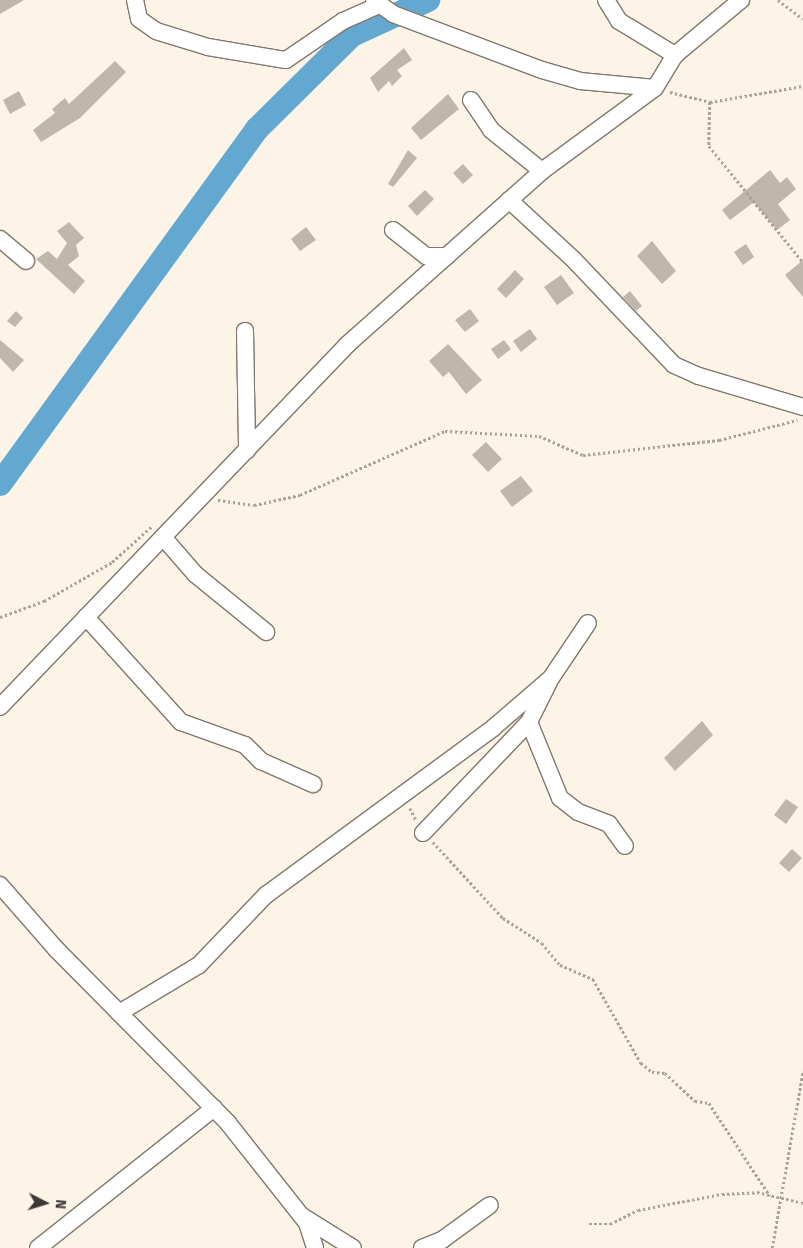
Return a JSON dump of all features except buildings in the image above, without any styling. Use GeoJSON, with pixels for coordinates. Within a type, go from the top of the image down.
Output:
{"type":"FeatureCollection","features":[{"type":"Feature","properties":{"kind":"street"},"geometry":{"type":"LineString","coordinates":[[135,0],[139,19],[156,31],[208,48],[286,60],[343,21],[376,3],[542,70],[580,81],[655,88]]}},
{"type":"Feature","properties":{"kind":"street"},"geometry":{"type":"LineString","coordinates":[[606,0],[619,21],[675,55]]}},
{"type":"Feature","properties":{"kind":"street"},"geometry":{"type":"LineString","coordinates":[[0,707],[86,617],[159,531],[203,496],[348,344],[542,171],[655,88],[675,55],[741,0]]}},
{"type":"Feature","properties":{"kind":"street"},"geometry":{"type":"LineString","coordinates":[[471,100],[491,130],[542,171]]}},
{"type":"Feature","properties":{"kind":"street"},"geometry":{"type":"LineString","coordinates":[[509,200],[574,260],[674,365],[708,379],[803,407]]}},
{"type":"Feature","properties":{"kind":"street"},"geometry":{"type":"LineString","coordinates":[[394,230],[426,256],[447,256]]}},
{"type":"Feature","properties":{"kind":"street"},"geometry":{"type":"LineString","coordinates":[[0,239],[26,261]]}},
{"type":"Feature","properties":{"kind":"street"},"geometry":{"type":"LineString","coordinates":[[245,331],[247,450]]}},
{"type":"Feature","properties":{"kind":"street"},"geometry":{"type":"LineString","coordinates":[[159,531],[195,574],[266,632]]}},
{"type":"Feature","properties":{"kind":"street"},"geometry":{"type":"LineString","coordinates":[[86,617],[181,722],[245,745],[261,761],[313,784]]}},
{"type":"Feature","properties":{"kind":"street"},"geometry":{"type":"LineString","coordinates":[[423,833],[530,722],[551,678],[588,623]]}},
{"type":"Feature","properties":{"kind":"street"},"geometry":{"type":"LineString","coordinates":[[119,1013],[199,965],[266,895],[398,800],[551,678]]}},
{"type":"Feature","properties":{"kind":"street"},"geometry":{"type":"LineString","coordinates":[[530,722],[560,798],[578,812],[609,824],[625,846]]}},
{"type":"Feature","properties":{"kind":"street"},"geometry":{"type":"LineString","coordinates":[[0,886],[119,1013],[214,1108],[300,1214],[315,1248]]}},
{"type":"Feature","properties":{"kind":"street"},"geometry":{"type":"LineString","coordinates":[[38,1248],[214,1108]]}},
{"type":"Feature","properties":{"kind":"street"},"geometry":{"type":"LineString","coordinates":[[422,1248],[442,1240],[490,1205]]}},
{"type":"Feature","properties":{"kind":"street"},"geometry":{"type":"LineString","coordinates":[[300,1214],[353,1248]]}},
{"type":"Feature","properties":{"kind":"path"},"geometry":{"type":"LineString","coordinates":[[778,0],[803,19]]}},
{"type":"Feature","properties":{"kind":"path"},"geometry":{"type":"LineString","coordinates":[[655,88],[710,102],[803,86]]}},
{"type":"Feature","properties":{"kind":"path"},"geometry":{"type":"LineString","coordinates":[[710,102],[709,146],[803,262]]}},
{"type":"Feature","properties":{"kind":"path"},"geometry":{"type":"LineString","coordinates":[[203,496],[254,505],[300,494],[445,431],[539,436],[583,456],[719,440],[803,418]]}},
{"type":"Feature","properties":{"kind":"path"},"geometry":{"type":"LineString","coordinates":[[0,617],[44,601],[112,562],[159,531]]}},
{"type":"Feature","properties":{"kind":"path"},"geometry":{"type":"LineString","coordinates":[[398,800],[409,807],[423,833],[503,918],[542,944],[560,964],[593,979],[642,1063],[652,1072],[665,1073],[695,1100],[709,1103],[770,1196]]}},
{"type":"Feature","properties":{"kind":"path"},"geometry":{"type":"LineString","coordinates":[[772,1248],[779,1199],[803,1071]]}},
{"type":"Feature","properties":{"kind":"path"},"geometry":{"type":"LineString","coordinates":[[589,1224],[610,1224],[638,1210],[689,1199],[757,1192],[779,1199],[803,1203]]}},
{"type":"Feature","properties":{"kind":"waterway"},"geometry":{"type":"LineString","coordinates":[[0,484],[257,129],[352,35],[428,0]]}}]}
